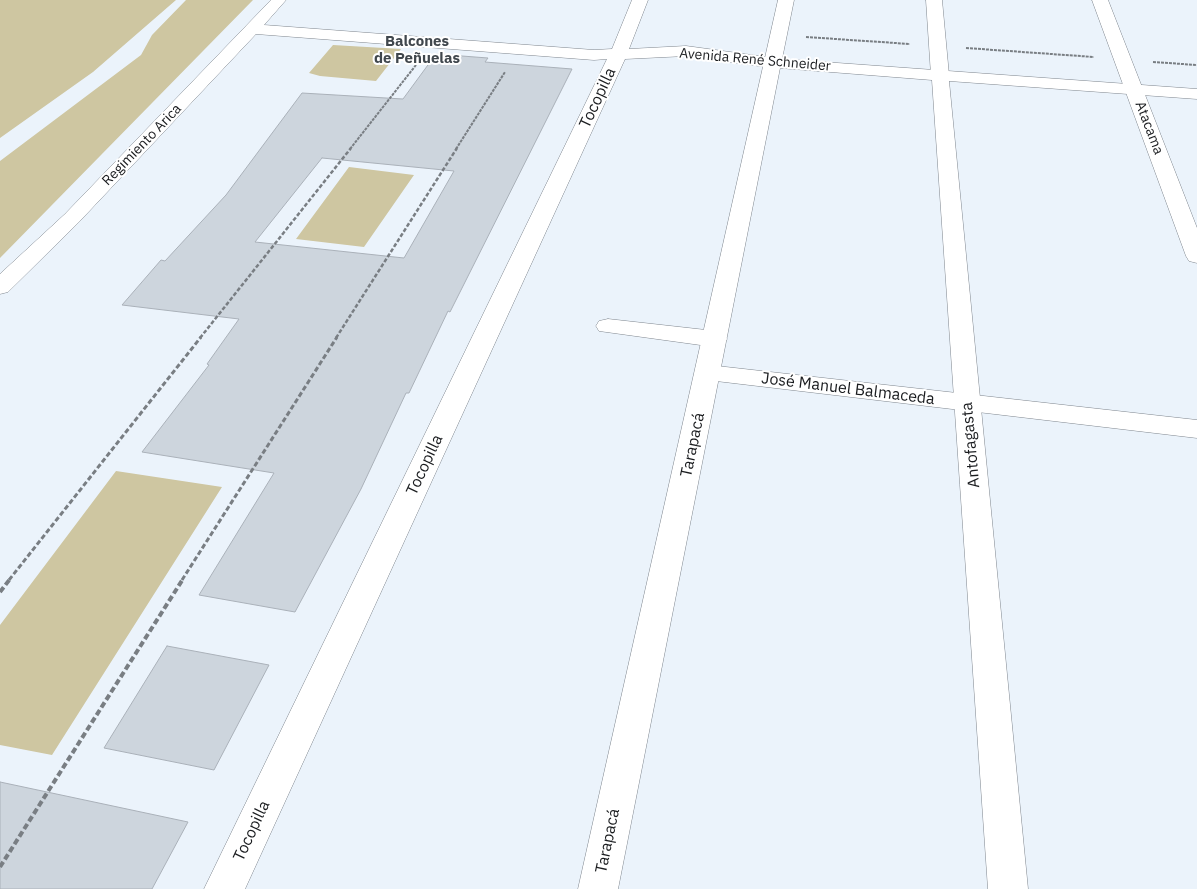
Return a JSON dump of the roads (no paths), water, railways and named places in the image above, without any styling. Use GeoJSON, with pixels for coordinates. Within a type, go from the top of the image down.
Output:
{"type":"FeatureCollection","features":[{"type":"Feature","properties":{"kind":"street","name":"Regimiento Arica"},"geometry":{"type":"LineString","coordinates":[[0,287],[72,218],[279,0]]}},
{"type":"Feature","properties":{"kind":"street","name":"Tocopilla"},"geometry":{"type":"LineString","coordinates":[[224,889],[622,47],[640,0]]}},
{"type":"Feature","properties":{"kind":"street","name":"Tarapacá"},"geometry":{"type":"LineString","coordinates":[[598,889],[786,0]]}},
{"type":"Feature","properties":{"kind":"street","name":"Antofagasta"},"geometry":{"type":"LineString","coordinates":[[934,0],[1008,889]]}},
{"type":"Feature","properties":{"kind":"street","name":"Atacama"},"geometry":{"type":"LineString","coordinates":[[1100,0],[1197,256]]}},
{"type":"Feature","properties":{"kind":"street","name":"Avenida René Schneider"},"geometry":{"type":"LineString","coordinates":[[258,24],[434,43],[519,49],[622,47],[686,51],[777,49],[939,61],[1132,83],[1197,94]]}},
{"type":"Feature","properties":{"kind":"street","name":"Avenida René Schneider"},"geometry":{"type":"LineString","coordinates":[[258,24],[574,40],[622,47]]}},
{"type":"Feature","properties":{"kind":"street","name":"Avenida René Schneider"},"geometry":{"type":"LineString","coordinates":[[1132,83],[1197,81]]}},
{"type":"Feature","properties":{"kind":"street"},"geometry":{"type":"LineString","coordinates":[[608,326],[715,339]]}},
{"type":"Feature","properties":{"kind":"street","name":"José Manuel Balmaceda"},"geometry":{"type":"LineString","coordinates":[[708,373],[1197,429]]}},
{"type":"Feature","properties":{"kind":"district","name":"Balcones de Peñuelas"},"geometry":{"type":"Point","coordinates":[417,50]}}]}
